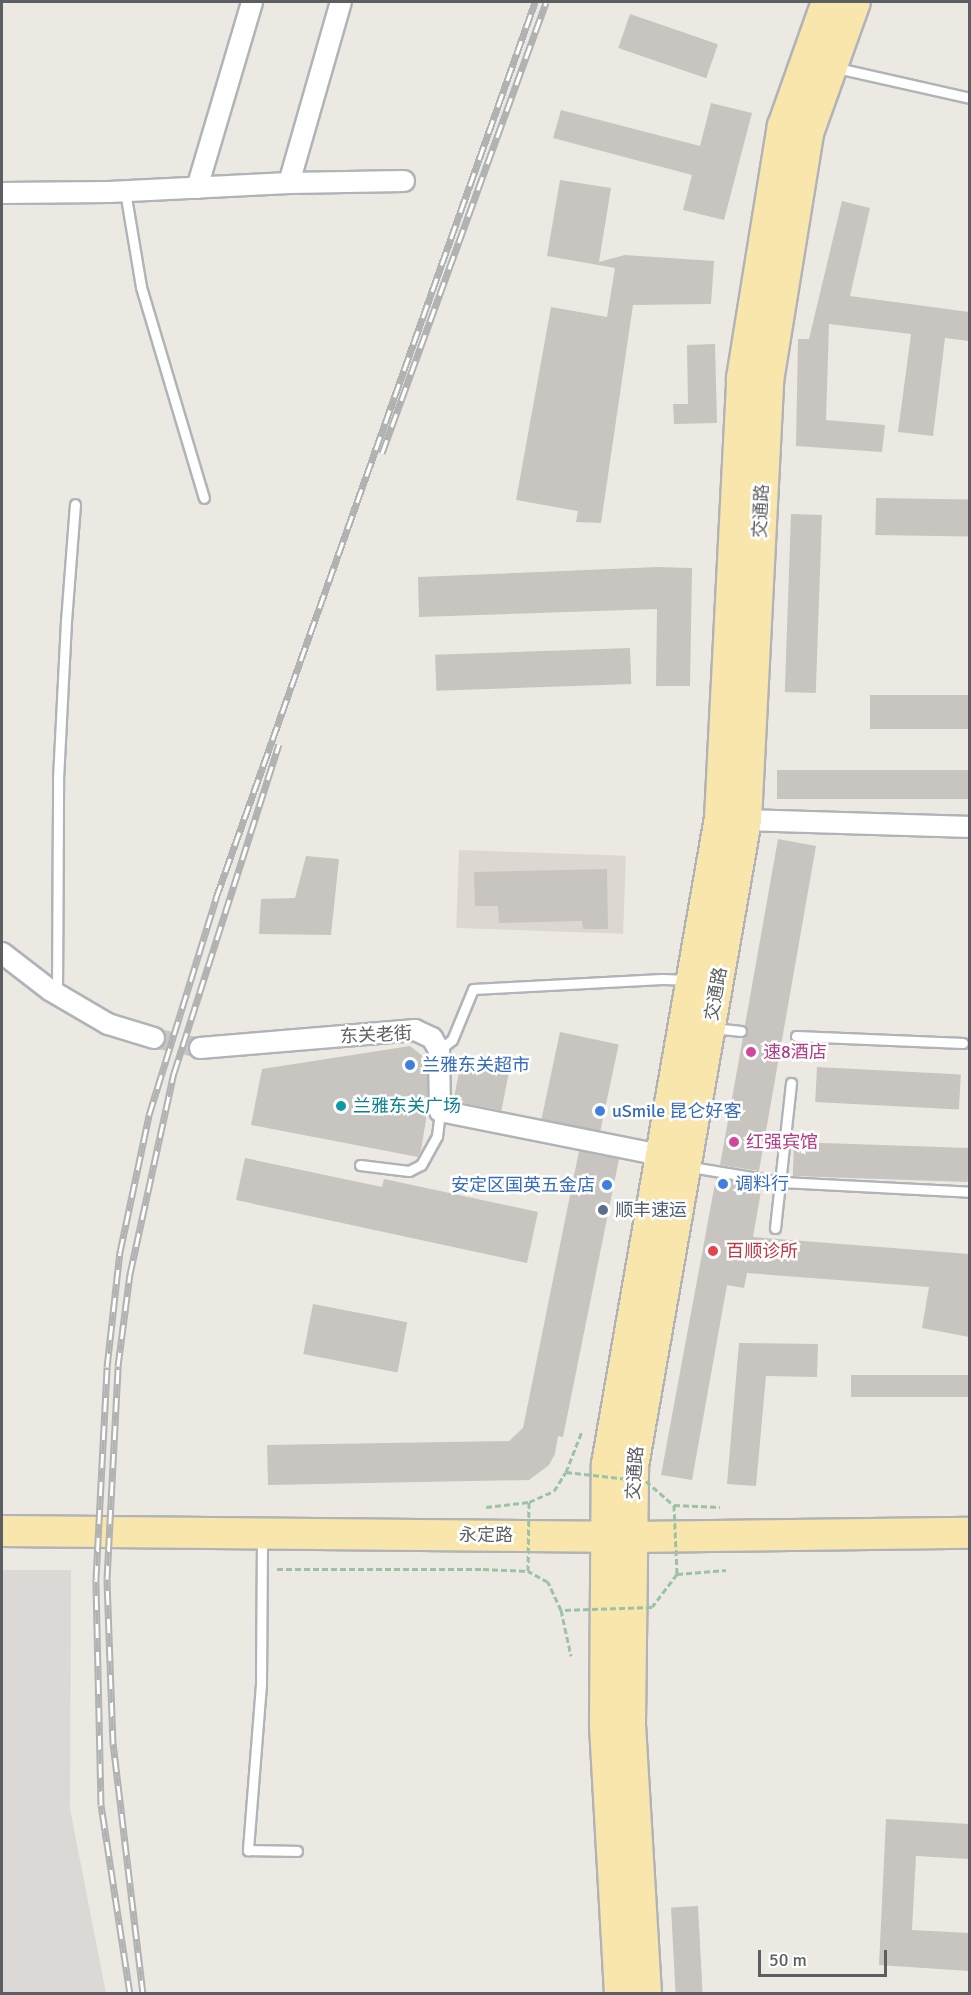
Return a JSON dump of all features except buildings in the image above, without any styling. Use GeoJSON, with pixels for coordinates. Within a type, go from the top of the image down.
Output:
{"type":"FeatureCollection","features":[{"type":"Feature","properties":{"kind":"main road","name":"交通路"},"geometry":{"type":"LineString","coordinates":[[620,1994],[604,1724],[619,1537],[633,1466],[673,1160],[692,981],[720,818],[742,378],[783,126],[827,2]]}},
{"type":"Feature","properties":{"kind":"main road","name":"交通路"},"geometry":{"type":"LineString","coordinates":[[673,1160],[710,1028],[746,820],[768,381],[808,133],[855,2]]}},
{"type":"Feature","properties":{"kind":"main road","name":"永定路"},"geometry":{"type":"LineString","coordinates":[[2,1531],[619,1537],[969,1533]]}},
{"type":"Feature","properties":{"kind":"main road","name":"交通路"},"geometry":{"type":"LineString","coordinates":[[619,1537],[646,1994]]}},
{"type":"Feature","properties":{"kind":"street"},"geometry":{"type":"LineString","coordinates":[[197,188],[252,2]]}},
{"type":"Feature","properties":{"kind":"street"},"geometry":{"type":"LineString","coordinates":[[289,183],[341,2]]}},
{"type":"Feature","properties":{"kind":"street"},"geometry":{"type":"LineString","coordinates":[[2,193],[404,181]]}},
{"type":"Feature","properties":{"kind":"street"},"geometry":{"type":"LineString","coordinates":[[746,820],[969,827]]}},
{"type":"Feature","properties":{"kind":"street"},"geometry":{"type":"LineString","coordinates":[[2,953],[57,994],[108,1024],[154,1038]]}},
{"type":"Feature","properties":{"kind":"street","name":"东关老街"},"geometry":{"type":"LineString","coordinates":[[200,1048],[415,1030],[432,1038],[439,1050]]}},
{"type":"Feature","properties":{"kind":"street"},"geometry":{"type":"LineString","coordinates":[[439,1050],[440,1111],[673,1160]]}},
{"type":"Feature","properties":{"kind":"lane"},"geometry":{"type":"LineString","coordinates":[[832,66],[969,98]]}},
{"type":"Feature","properties":{"kind":"lane"},"geometry":{"type":"LineString","coordinates":[[125,191],[141,287],[204,498]]}},
{"type":"Feature","properties":{"kind":"lane"},"geometry":{"type":"LineString","coordinates":[[57,994],[58,778],[75,504]]}},
{"type":"Feature","properties":{"kind":"lane"},"geometry":{"type":"LineString","coordinates":[[439,1050],[452,1040],[473,989],[662,979],[692,981]]}},
{"type":"Feature","properties":{"kind":"lane"},"geometry":{"type":"LineString","coordinates":[[710,1028],[741,1031]]}},
{"type":"Feature","properties":{"kind":"lane"},"geometry":{"type":"LineString","coordinates":[[796,1036],[963,1043]]}},
{"type":"Feature","properties":{"kind":"lane"},"geometry":{"type":"LineString","coordinates":[[775,1228],[782,1182],[791,1083]]}},
{"type":"Feature","properties":{"kind":"lane"},"geometry":{"type":"LineString","coordinates":[[360,1165],[409,1171],[421,1166],[437,1136],[440,1111]]}},
{"type":"Feature","properties":{"kind":"lane"},"geometry":{"type":"LineString","coordinates":[[673,1160],[782,1182],[969,1192]]}},
{"type":"Feature","properties":{"kind":"lane"},"geometry":{"type":"LineString","coordinates":[[262,1533],[261,1684],[248,1850],[297,1851]]}},
{"type":"Feature","properties":{"kind":"path"},"geometry":{"type":"LineString","coordinates":[[486,1507],[529,1502],[554,1491],[566,1472],[582,1431]]}},
{"type":"Feature","properties":{"kind":"path"},"geometry":{"type":"LineString","coordinates":[[566,1472],[646,1481],[674,1505],[720,1507]]}},
{"type":"Feature","properties":{"kind":"path"},"geometry":{"type":"LineString","coordinates":[[528,1571],[529,1502]]}},
{"type":"Feature","properties":{"kind":"path"},"geometry":{"type":"LineString","coordinates":[[561,1610],[652,1607],[677,1574],[674,1505]]}},
{"type":"Feature","properties":{"kind":"path"},"geometry":{"type":"LineString","coordinates":[[277,1569],[528,1571],[548,1582],[561,1610],[571,1656]]}},
{"type":"Feature","properties":{"kind":"path"},"geometry":{"type":"LineString","coordinates":[[677,1574],[726,1570]]}},
{"type":"Feature","properties":{"kind":"shaded area"},"geometry":{"type":"Polygon","coordinates":[[[459,850],[626,856],[623,934],[456,928],[459,850]]]}},
{"type":"Feature","properties":{"kind":"shaded area"},"geometry":{"type":"Polygon","coordinates":[[[2,1570],[71,1570],[70,1809],[106,1993],[2,1993],[2,1570]]]}},
{"type":"Feature","properties":{"kind":"tunnel"},"geometry":{"type":"LineString","coordinates":[[154,1038],[200,1048]]}},
{"type":"Feature","properties":{"kind":"railway"},"geometry":{"type":"LineString","coordinates":[[130,1994],[101,1805],[96,1579],[107,1367],[120,1252],[149,1115],[216,898],[535,2]]}},
{"type":"Feature","properties":{"kind":"railway"},"geometry":{"type":"LineString","coordinates":[[382,453],[546,2]]}},
{"type":"Feature","properties":{"kind":"railway"},"geometry":{"type":"LineString","coordinates":[[143,1994],[113,1744],[107,1579],[118,1366],[130,1274],[174,1073],[279,744]]}},
{"type":"Feature","properties":{"kind":"place","name":"速8酒店"},"geometry":{"type":"Point","coordinates":[751,1052]}},
{"type":"Feature","properties":{"kind":"place","name":"兰雅东关超市"},"geometry":{"type":"Point","coordinates":[410,1065]}},
{"type":"Feature","properties":{"kind":"place","name":"兰雅东关广场"},"geometry":{"type":"Point","coordinates":[341,1106]}},
{"type":"Feature","properties":{"kind":"place","name":"uSmile 昆仑好客"},"geometry":{"type":"Point","coordinates":[600,1111]}},
{"type":"Feature","properties":{"kind":"place","name":"红强宾馆"},"geometry":{"type":"Point","coordinates":[734,1142]}},
{"type":"Feature","properties":{"kind":"place","name":"调料行"},"geometry":{"type":"Point","coordinates":[723,1184]}},
{"type":"Feature","properties":{"kind":"place","name":"安定区国英五金店"},"geometry":{"type":"Point","coordinates":[607,1185]}},
{"type":"Feature","properties":{"kind":"place","name":"顺丰速运"},"geometry":{"type":"Point","coordinates":[603,1210]}},
{"type":"Feature","properties":{"kind":"place","name":"百顺诊所"},"geometry":{"type":"Point","coordinates":[713,1251]}}]}
